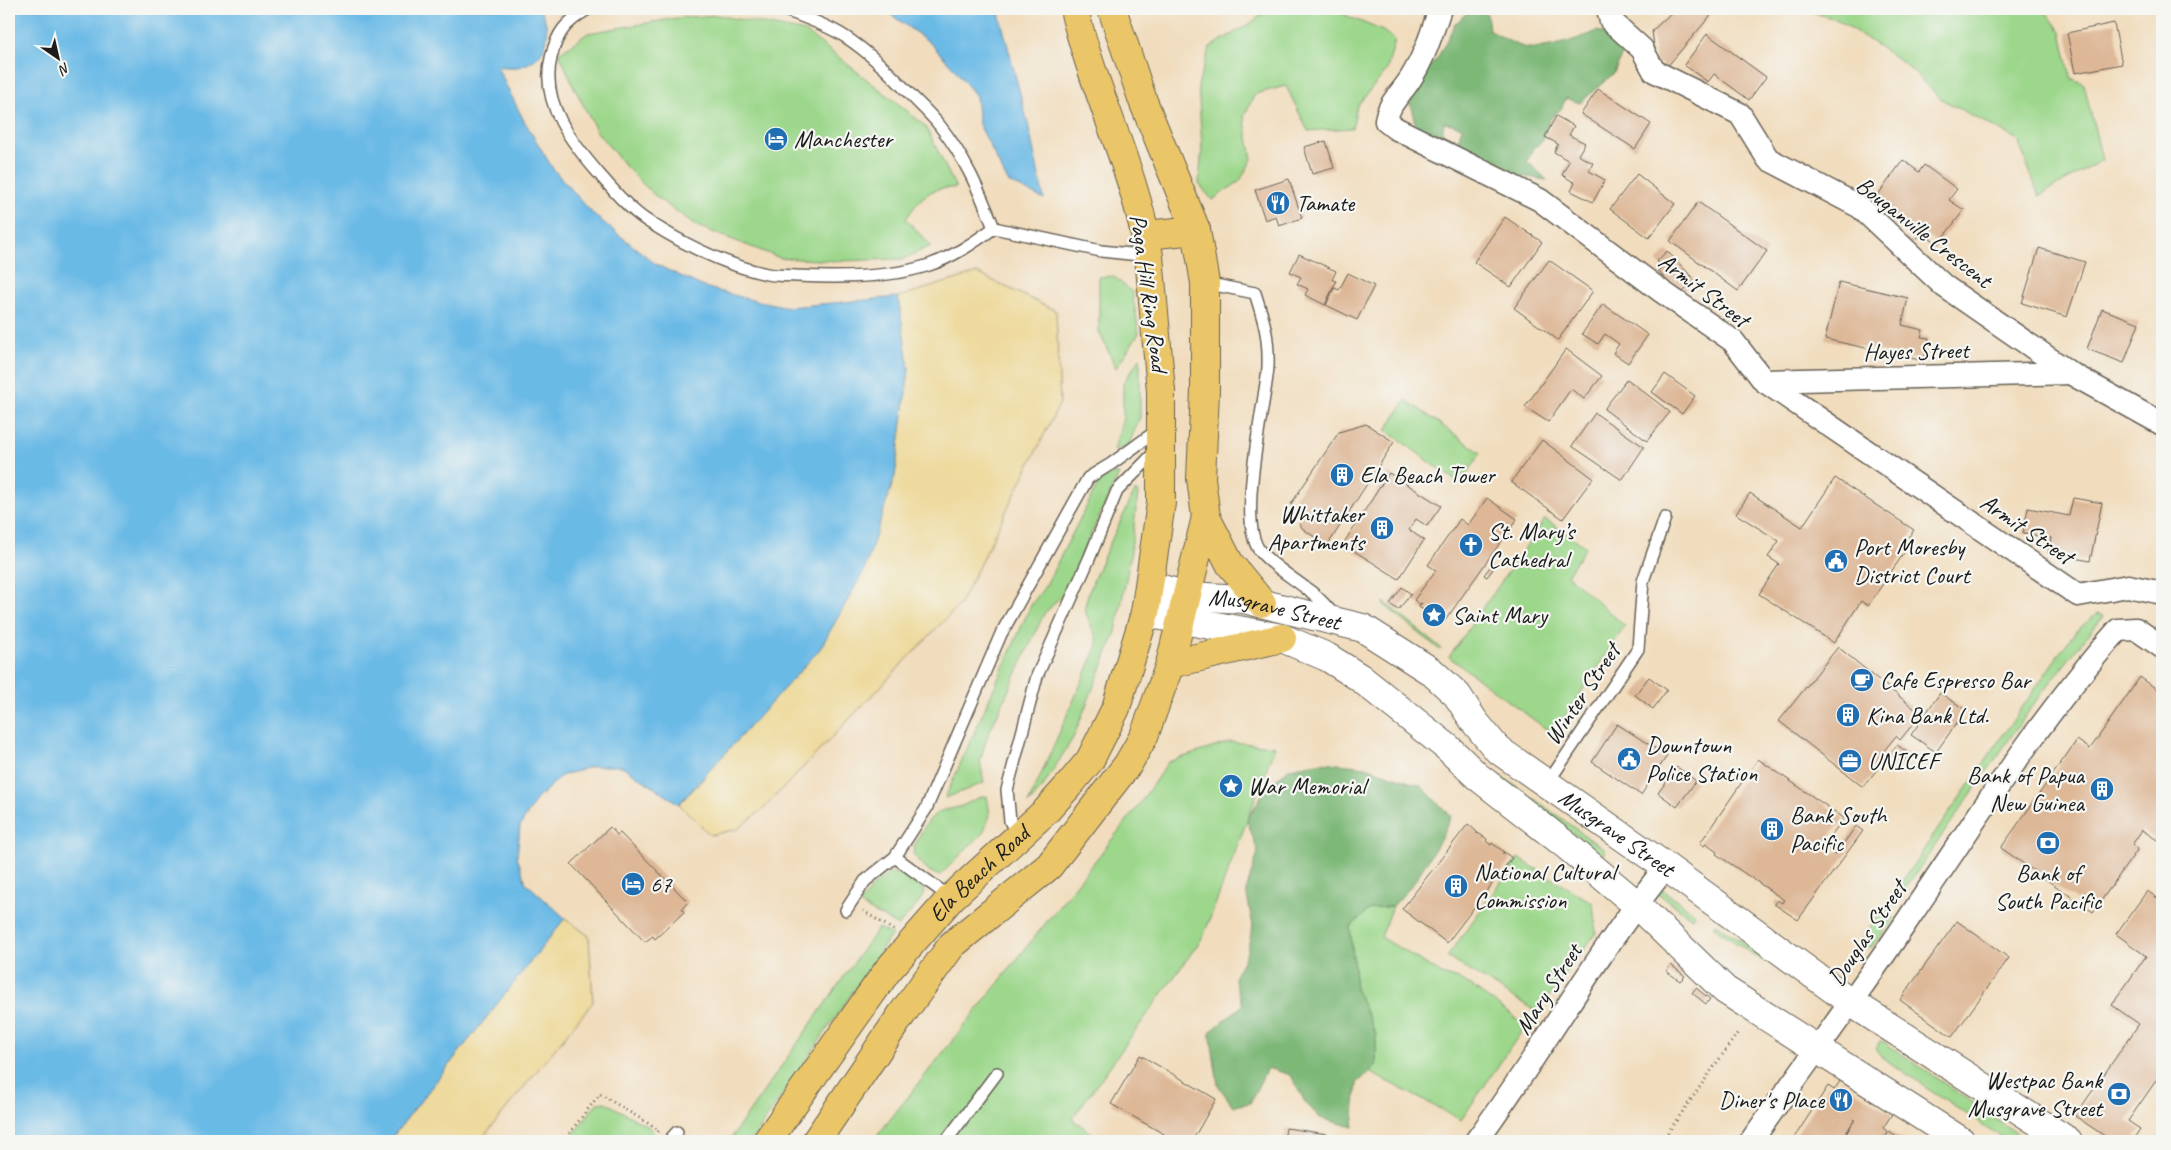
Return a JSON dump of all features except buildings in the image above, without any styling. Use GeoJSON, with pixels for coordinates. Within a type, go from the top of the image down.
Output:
{"type":"FeatureCollection","features":[{"type":"Feature","properties":{"kind":"highway","name":"Paga Hill Ring Road"},"geometry":{"type":"LineString","coordinates":[[1074,9],[1101,100],[1128,170],[1147,246],[1162,392],[1161,503],[1151,586]]}},
{"type":"Feature","properties":{"kind":"highway","name":"Paga Hill Ring Road"},"geometry":{"type":"LineString","coordinates":[[1112,9],[1142,101],[1196,230],[1205,283],[1205,391],[1200,478],[1204,507],[1185,607]]}},
{"type":"Feature","properties":{"kind":"highway"},"geometry":{"type":"LineString","coordinates":[[1147,246],[1196,230]]}},
{"type":"Feature","properties":{"kind":"highway"},"geometry":{"type":"LineString","coordinates":[[1204,507],[1230,564],[1262,603]]}},
{"type":"Feature","properties":{"kind":"highway","name":"Ela Beach Road"},"geometry":{"type":"LineString","coordinates":[[767,1141],[879,982],[950,898],[1046,811],[1090,760],[1116,708],[1146,612],[1151,586]]}},
{"type":"Feature","properties":{"kind":"highway","name":"Ela Beach Road"},"geometry":{"type":"LineString","coordinates":[[816,1141],[902,1014],[952,945],[1049,866],[1116,783],[1144,736],[1170,664],[1185,607]]}},
{"type":"Feature","properties":{"kind":"highway"},"geometry":{"type":"LineString","coordinates":[[1170,664],[1282,638]]}},
{"type":"Feature","properties":{"kind":"street","name":"Armit Street"},"geometry":{"type":"LineString","coordinates":[[1440,9],[1425,52],[1411,78],[1387,110],[1386,121],[1395,128],[1540,200],[1661,291],[1733,341],[1764,381],[2078,595],[2128,586],[2162,593]]}},
{"type":"Feature","properties":{"kind":"street","name":"Bouganville Crescent"},"geometry":{"type":"LineString","coordinates":[[1608,9],[1611,21],[1642,49],[1654,71],[1740,114],[1768,159],[1860,208],[1944,286],[2070,373],[2162,424]]}},
{"type":"Feature","properties":{"kind":"street","name":"Hayes Street"},"geometry":{"type":"LineString","coordinates":[[1764,381],[2070,373]]}},
{"type":"Feature","properties":{"kind":"street","name":"Musgrave Street"},"geometry":{"type":"LineString","coordinates":[[1151,586],[1185,607],[1282,638],[1326,657],[1359,677],[1448,748],[1477,776],[1567,846],[1636,904],[1726,990],[1961,1141]]}},
{"type":"Feature","properties":{"kind":"street","name":"Musgrave Street"},"geometry":{"type":"LineString","coordinates":[[1146,612],[1243,599],[1363,628],[1424,665],[1457,695],[1474,721],[1497,749],[1666,867],[1852,1003],[2068,1141]]}},
{"type":"Feature","properties":{"kind":"street","name":"Douglas Street"},"geometry":{"type":"LineString","coordinates":[[1751,1141],[1816,1049],[1852,1003],[2022,752],[2097,654],[2118,630],[2136,629],[2162,647]]}},
{"type":"Feature","properties":{"kind":"street"},"geometry":{"type":"LineString","coordinates":[[1448,748],[1474,721]]}},
{"type":"Feature","properties":{"kind":"street","name":"Mary Street"},"geometry":{"type":"LineString","coordinates":[[1476,1141],[1514,1089],[1636,904],[1666,867]]}},
{"type":"Feature","properties":{"kind":"lane"},"geometry":{"type":"LineString","coordinates":[[588,9],[576,16],[562,29],[554,46],[548,68],[548,82],[552,99],[570,139],[610,187],[647,222],[711,256],[768,275],[826,277],[908,271],[930,265],[965,249],[994,228],[1101,251],[1147,246]]}},
{"type":"Feature","properties":{"kind":"lane"},"geometry":{"type":"LineString","coordinates":[[782,9],[809,18],[839,33],[872,56],[892,75],[940,126],[958,153],[985,204],[994,228]]}},
{"type":"Feature","properties":{"kind":"lane"},"geometry":{"type":"LineString","coordinates":[[1205,283],[1255,293],[1268,331],[1268,367],[1252,483],[1250,524],[1253,538],[1259,550],[1320,599],[1340,622]]}},
{"type":"Feature","properties":{"kind":"lane"},"geometry":{"type":"LineString","coordinates":[[1018,837],[1010,821],[1007,790],[1036,676],[1089,559],[1117,491],[1162,435]]}},
{"type":"Feature","properties":{"kind":"lane"},"geometry":{"type":"LineString","coordinates":[[850,908],[865,881],[895,857],[926,809],[1001,634],[1088,478],[1162,435]]}},
{"type":"Feature","properties":{"kind":"lane","name":"Winter Street"},"geometry":{"type":"LineString","coordinates":[[1553,775],[1638,650],[1643,580],[1665,518]]}},
{"type":"Feature","properties":{"kind":"lane"},"geometry":{"type":"LineString","coordinates":[[895,857],[950,898]]}},
{"type":"Feature","properties":{"kind":"lane"},"geometry":{"type":"LineString","coordinates":[[946,1141],[997,1073]]}},
{"type":"Feature","properties":{"kind":"path"},"geometry":{"type":"LineString","coordinates":[[850,908],[898,932]]}},
{"type":"Feature","properties":{"kind":"path"},"geometry":{"type":"LineString","coordinates":[[1662,1141],[1739,1031]]}},
{"type":"Feature","properties":{"kind":"path"},"geometry":{"type":"LineString","coordinates":[[563,1141],[600,1094],[659,1130],[655,1136]]}},
{"type":"Feature","properties":{"kind":"green space"},"geometry":{"type":"Polygon","coordinates":[[[1269,9],[1347,9],[1345,15],[1383,31],[1395,40],[1387,70],[1357,106],[1352,128],[1308,131],[1286,86],[1255,94],[1244,116],[1252,159],[1240,181],[1212,200],[1199,184],[1202,146],[1198,85],[1210,47],[1251,23],[1269,9]]]}},
{"type":"Feature","properties":{"kind":"green space"},"geometry":{"type":"Polygon","coordinates":[[[1471,9],[1481,9],[1487,14],[1489,30],[1523,47],[1535,48],[1553,45],[1597,31],[1611,36],[1622,54],[1614,73],[1580,103],[1566,98],[1561,109],[1549,120],[1542,141],[1534,148],[1527,161],[1547,180],[1514,175],[1509,170],[1457,145],[1462,127],[1444,122],[1440,144],[1427,139],[1415,123],[1410,103],[1421,77],[1438,57],[1455,24],[1471,9]]]}},
{"type":"Feature","properties":{"kind":"green space"},"geometry":{"type":"Polygon","coordinates":[[[1803,9],[2044,9],[2061,32],[2071,78],[2084,84],[2102,160],[2039,196],[2018,140],[1941,99],[1904,63],[1838,20],[1803,9]]]}},
{"type":"Feature","properties":{"kind":"green space"},"geometry":{"type":"Polygon","coordinates":[[[717,15],[806,32],[926,127],[956,188],[938,189],[926,195],[906,219],[931,246],[903,259],[837,261],[780,258],[697,226],[656,197],[628,169],[597,132],[559,53],[588,33],[677,18],[717,15]]]}},
{"type":"Feature","properties":{"kind":"green space"},"geometry":{"type":"Polygon","coordinates":[[[1113,276],[1132,292],[1139,333],[1116,368],[1099,332],[1099,277],[1113,276]]]}},
{"type":"Feature","properties":{"kind":"green space"},"geometry":{"type":"Polygon","coordinates":[[[1140,358],[1140,417],[1128,447],[1114,450],[1123,418],[1123,383],[1140,358]]]}},
{"type":"Feature","properties":{"kind":"green space"},"geometry":{"type":"Polygon","coordinates":[[[1406,400],[1481,453],[1460,484],[1386,430],[1406,400]]]}},
{"type":"Feature","properties":{"kind":"green space"},"geometry":{"type":"Polygon","coordinates":[[[1109,474],[1119,474],[1064,593],[1044,614],[987,737],[980,761],[984,783],[945,798],[1031,605],[1046,585],[1098,484],[1109,474]]]}},
{"type":"Feature","properties":{"kind":"green space"},"geometry":{"type":"Polygon","coordinates":[[[1135,491],[1138,493],[1130,558],[1116,632],[1073,738],[1042,788],[1028,804],[1098,645],[1086,613],[1086,600],[1098,569],[1135,491]]]}},
{"type":"Feature","properties":{"kind":"green space"},"geometry":{"type":"Polygon","coordinates":[[[1545,519],[1586,547],[1567,575],[1625,626],[1553,734],[1449,657],[1545,519]]]}},
{"type":"Feature","properties":{"kind":"green space"},"geometry":{"type":"Polygon","coordinates":[[[1384,602],[1441,648],[1440,650],[1383,604],[1384,602]]]}},
{"type":"Feature","properties":{"kind":"green space"},"geometry":{"type":"Polygon","coordinates":[[[2097,614],[2103,616],[2038,698],[1886,916],[1895,919],[1872,947],[1859,952],[1856,948],[1860,942],[2061,651],[2076,631],[2097,614]]]}},
{"type":"Feature","properties":{"kind":"green space"},"geometry":{"type":"Polygon","coordinates":[[[1230,742],[1275,746],[1203,937],[1072,1119],[1103,1141],[873,1141],[1136,809],[1168,762],[1230,742]]]}},
{"type":"Feature","properties":{"kind":"green space"},"geometry":{"type":"Polygon","coordinates":[[[1322,762],[1366,767],[1421,786],[1451,816],[1442,837],[1413,884],[1393,906],[1370,909],[1350,927],[1356,989],[1376,1035],[1376,1066],[1357,1083],[1353,1127],[1320,1118],[1305,1102],[1291,1075],[1267,1068],[1250,1103],[1233,1106],[1218,1085],[1210,1032],[1243,1005],[1234,978],[1246,955],[1253,926],[1246,891],[1258,852],[1247,820],[1266,788],[1290,768],[1322,762]]]}},
{"type":"Feature","properties":{"kind":"green space"},"geometry":{"type":"Polygon","coordinates":[[[1497,774],[1605,850],[1605,854],[1601,854],[1496,778],[1497,774]]]}},
{"type":"Feature","properties":{"kind":"green space"},"geometry":{"type":"Polygon","coordinates":[[[987,796],[990,815],[983,833],[939,876],[927,870],[913,854],[919,837],[930,819],[942,811],[959,807],[987,796]]]}},
{"type":"Feature","properties":{"kind":"green space"},"geometry":{"type":"Polygon","coordinates":[[[1518,858],[1593,903],[1596,933],[1537,1012],[1447,957],[1518,858]]]}},
{"type":"Feature","properties":{"kind":"green space"},"geometry":{"type":"Polygon","coordinates":[[[890,873],[910,878],[925,892],[917,905],[898,926],[859,904],[873,886],[890,873]]]}},
{"type":"Feature","properties":{"kind":"green space"},"geometry":{"type":"Polygon","coordinates":[[[1659,887],[1695,915],[1692,918],[1656,892],[1659,887]]]}},
{"type":"Feature","properties":{"kind":"green space"},"geometry":{"type":"Polygon","coordinates":[[[1393,906],[1381,937],[1442,974],[1464,981],[1526,1025],[1461,1120],[1369,1072],[1376,1066],[1376,1035],[1356,989],[1350,927],[1370,909],[1393,906]]]}},
{"type":"Feature","properties":{"kind":"green space"},"geometry":{"type":"Polygon","coordinates":[[[1716,924],[1767,958],[1767,960],[1764,962],[1716,929],[1714,927],[1716,924]]]}},
{"type":"Feature","properties":{"kind":"green space"},"geometry":{"type":"Polygon","coordinates":[[[878,928],[892,934],[752,1140],[729,1141],[878,928]]]}},
{"type":"Feature","properties":{"kind":"green space"},"geometry":{"type":"Polygon","coordinates":[[[1880,1041],[2028,1141],[2007,1141],[1880,1056],[1875,1049],[1880,1041]]]}},
{"type":"Feature","properties":{"kind":"green space"},"geometry":{"type":"Polygon","coordinates":[[[605,1102],[649,1127],[654,1133],[648,1141],[568,1141],[597,1103],[605,1102]]]}},
{"type":"Feature","properties":{"kind":"sand"},"geometry":{"type":"Polygon","coordinates":[[[977,273],[1056,311],[1060,403],[960,604],[764,808],[738,829],[710,835],[679,804],[701,782],[895,476],[909,369],[898,297],[977,273]]]}},
{"type":"Feature","properties":{"kind":"sand"},"geometry":{"type":"Polygon","coordinates":[[[565,918],[589,936],[593,1002],[480,1141],[389,1141],[565,918]]]}},
{"type":"Feature","properties":{"kind":"water"},"geometry":{"type":"Polygon","coordinates":[[[9,9],[540,9],[547,27],[547,36],[542,52],[536,59],[527,64],[517,67],[497,67],[523,119],[553,169],[594,215],[657,265],[704,287],[748,299],[789,307],[898,297],[909,369],[895,476],[864,571],[820,649],[679,804],[622,766],[593,766],[561,776],[536,800],[520,826],[517,857],[526,883],[565,918],[389,1141],[9,1141],[9,9]]]}},
{"type":"Feature","properties":{"kind":"water"},"geometry":{"type":"Polygon","coordinates":[[[883,9],[998,9],[1028,124],[1044,199],[1008,182],[979,124],[976,96],[952,66],[929,42],[883,9]]]}},
{"type":"Feature","properties":{"kind":"place","name":"Manchester"},"geometry":{"type":"Point","coordinates":[776,139]}},
{"type":"Feature","properties":{"kind":"place","name":"Tamate"},"geometry":{"type":"Point","coordinates":[1278,203]}},
{"type":"Feature","properties":{"kind":"place","name":"Ela Beach Tower"},"geometry":{"type":"Point","coordinates":[1342,475]}},
{"type":"Feature","properties":{"kind":"place","name":"Whittaker Apartments"},"geometry":{"type":"Point","coordinates":[1382,528]}},
{"type":"Feature","properties":{"kind":"place","name":"St. Mary’s Cathedral"},"geometry":{"type":"Point","coordinates":[1471,545]}},
{"type":"Feature","properties":{"kind":"place","name":"Port Moresby District Court"},"geometry":{"type":"Point","coordinates":[1836,561]}},
{"type":"Feature","properties":{"kind":"place","name":"Saint Mary"},"geometry":{"type":"Point","coordinates":[1434,615]}},
{"type":"Feature","properties":{"kind":"place","name":"Cafe Espresso Bar"},"geometry":{"type":"Point","coordinates":[1862,680]}},
{"type":"Feature","properties":{"kind":"place","name":"Kina Bank Ltd."},"geometry":{"type":"Point","coordinates":[1848,715]}},
{"type":"Feature","properties":{"kind":"place","name":"Downtown Police Station"},"geometry":{"type":"Point","coordinates":[1629,759]}},
{"type":"Feature","properties":{"kind":"place","name":"UNICEF"},"geometry":{"type":"Point","coordinates":[1850,761]}},
{"type":"Feature","properties":{"kind":"place","name":"War Memorial"},"geometry":{"type":"Point","coordinates":[1231,786]}},
{"type":"Feature","properties":{"kind":"place","name":"Bank of Papua New Guinea"},"geometry":{"type":"Point","coordinates":[2102,789]}},
{"type":"Feature","properties":{"kind":"place","name":"Bank South Pacific"},"geometry":{"type":"Point","coordinates":[1772,829]}},
{"type":"Feature","properties":{"kind":"place","name":"Bank of South Pacific"},"geometry":{"type":"Point","coordinates":[2048,843]}},
{"type":"Feature","properties":{"kind":"place","name":"67"},"geometry":{"type":"Point","coordinates":[633,884]}},
{"type":"Feature","properties":{"kind":"place","name":"National Cultural Commission"},"geometry":{"type":"Point","coordinates":[1456,886]}},
{"type":"Feature","properties":{"kind":"place","name":"Westpac Bank Musgrave Street"},"geometry":{"type":"Point","coordinates":[2119,1094]}},
{"type":"Feature","properties":{"kind":"place","name":"Diner's Place"},"geometry":{"type":"Point","coordinates":[1841,1100]}}]}
